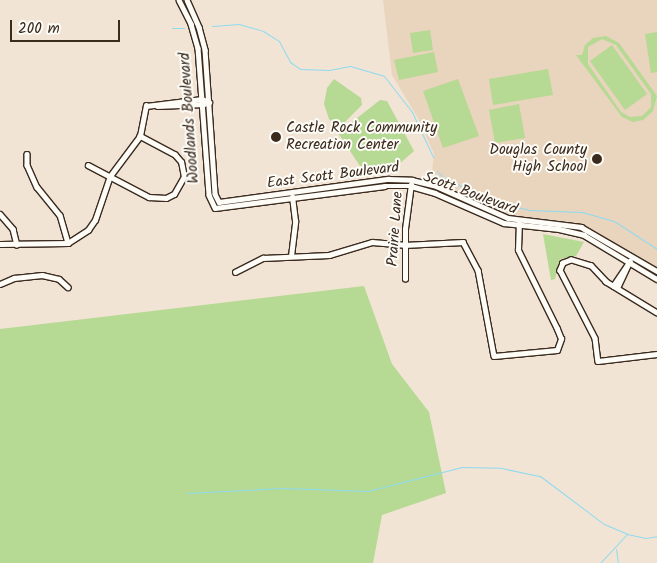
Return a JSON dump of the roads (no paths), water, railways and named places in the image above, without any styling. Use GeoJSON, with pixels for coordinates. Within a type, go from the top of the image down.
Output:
{"type":"FeatureCollection","features":[{"type":"Feature","properties":{"kind":"street","name":"Woodlands Boulevard"},"geometry":{"type":"LineString","coordinates":[[179,0],[196,39],[208,195],[213,206]]}},
{"type":"Feature","properties":{"kind":"street","name":"Woodlands Boulevard"},"geometry":{"type":"LineString","coordinates":[[187,0],[203,44],[218,201]]}},
{"type":"Feature","properties":{"kind":"street"},"geometry":{"type":"LineString","coordinates":[[146,106],[202,99],[208,102]]}},
{"type":"Feature","properties":{"kind":"street"},"geometry":{"type":"LineString","coordinates":[[146,106],[202,105],[208,102]]}},
{"type":"Feature","properties":{"kind":"street"},"geometry":{"type":"LineString","coordinates":[[0,244],[68,243],[88,230],[95,220],[110,176],[140,136],[146,106]]}},
{"type":"Feature","properties":{"kind":"street"},"geometry":{"type":"LineString","coordinates":[[88,165],[156,199],[174,194],[181,186],[184,169],[175,155],[140,136]]}},
{"type":"Feature","properties":{"kind":"street"},"geometry":{"type":"LineString","coordinates":[[27,154],[27,165],[36,187],[60,215],[68,243]]}},
{"type":"Feature","properties":{"kind":"street","name":"East Scott Boulevard"},"geometry":{"type":"LineString","coordinates":[[218,201],[292,193],[388,179],[412,180],[450,192]]}},
{"type":"Feature","properties":{"kind":"street","name":"Prairie Lane"},"geometry":{"type":"LineString","coordinates":[[405,279],[404,246],[412,180]]}},
{"type":"Feature","properties":{"kind":"street","name":"East Scott Boulevard"},"geometry":{"type":"LineString","coordinates":[[213,206],[222,208],[385,186],[411,186]]}},
{"type":"Feature","properties":{"kind":"street","name":"Scott Boulevard"},"geometry":{"type":"LineString","coordinates":[[411,186],[435,193],[499,222],[518,226],[559,229],[584,235],[657,278]]}},
{"type":"Feature","properties":{"kind":"street","name":"Scott Boulevard"},"geometry":{"type":"LineString","coordinates":[[450,192],[493,212],[519,220],[581,227],[657,271]]}},
{"type":"Feature","properties":{"kind":"street"},"geometry":{"type":"LineString","coordinates":[[291,256],[295,227],[292,193]]}},
{"type":"Feature","properties":{"kind":"street"},"geometry":{"type":"LineString","coordinates":[[0,214],[13,229],[17,245]]}},
{"type":"Feature","properties":{"kind":"street"},"geometry":{"type":"LineString","coordinates":[[235,272],[258,260],[329,254],[372,242],[404,246],[463,242],[478,270],[494,356],[557,350],[561,339],[518,250],[519,220]]}},
{"type":"Feature","properties":{"kind":"street"},"geometry":{"type":"LineString","coordinates":[[615,287],[633,256]]}},
{"type":"Feature","properties":{"kind":"street"},"geometry":{"type":"LineString","coordinates":[[657,313],[615,287],[591,266],[580,262],[563,263],[560,270],[595,338],[598,361],[657,354]]}},
{"type":"Feature","properties":{"kind":"street"},"geometry":{"type":"LineString","coordinates":[[0,284],[14,278],[42,275],[59,279],[68,287]]}},
{"type":"Feature","properties":{"kind":"waterway"},"geometry":{"type":"LineString","coordinates":[[212,26],[239,24],[263,31],[279,41],[290,62],[300,69],[329,70],[350,66],[384,76],[412,112],[433,157]]}},
{"type":"Feature","properties":{"kind":"waterway"},"geometry":{"type":"LineString","coordinates":[[172,28],[184,28]]}},
{"type":"Feature","properties":{"kind":"waterway"},"geometry":{"type":"LineString","coordinates":[[437,171],[444,178],[497,202],[528,210],[582,212],[614,221],[657,249]]}},
{"type":"Feature","properties":{"kind":"waterway"},"geometry":{"type":"LineString","coordinates":[[187,493],[282,488],[368,491],[462,467],[501,468],[540,476],[604,524],[627,534]]}},
{"type":"Feature","properties":{"kind":"waterway"},"geometry":{"type":"LineString","coordinates":[[600,563],[627,534],[646,538],[657,536]]}},
{"type":"Feature","properties":{"kind":"waterway"},"geometry":{"type":"LineString","coordinates":[[616,549],[618,563]]}},
{"type":"Feature","properties":{"kind":"place","name":"Castle Rock Community Recreation Center"},"geometry":{"type":"Point","coordinates":[276,137]}},
{"type":"Feature","properties":{"kind":"place","name":"Douglas County High School"},"geometry":{"type":"Point","coordinates":[597,159]}}]}
